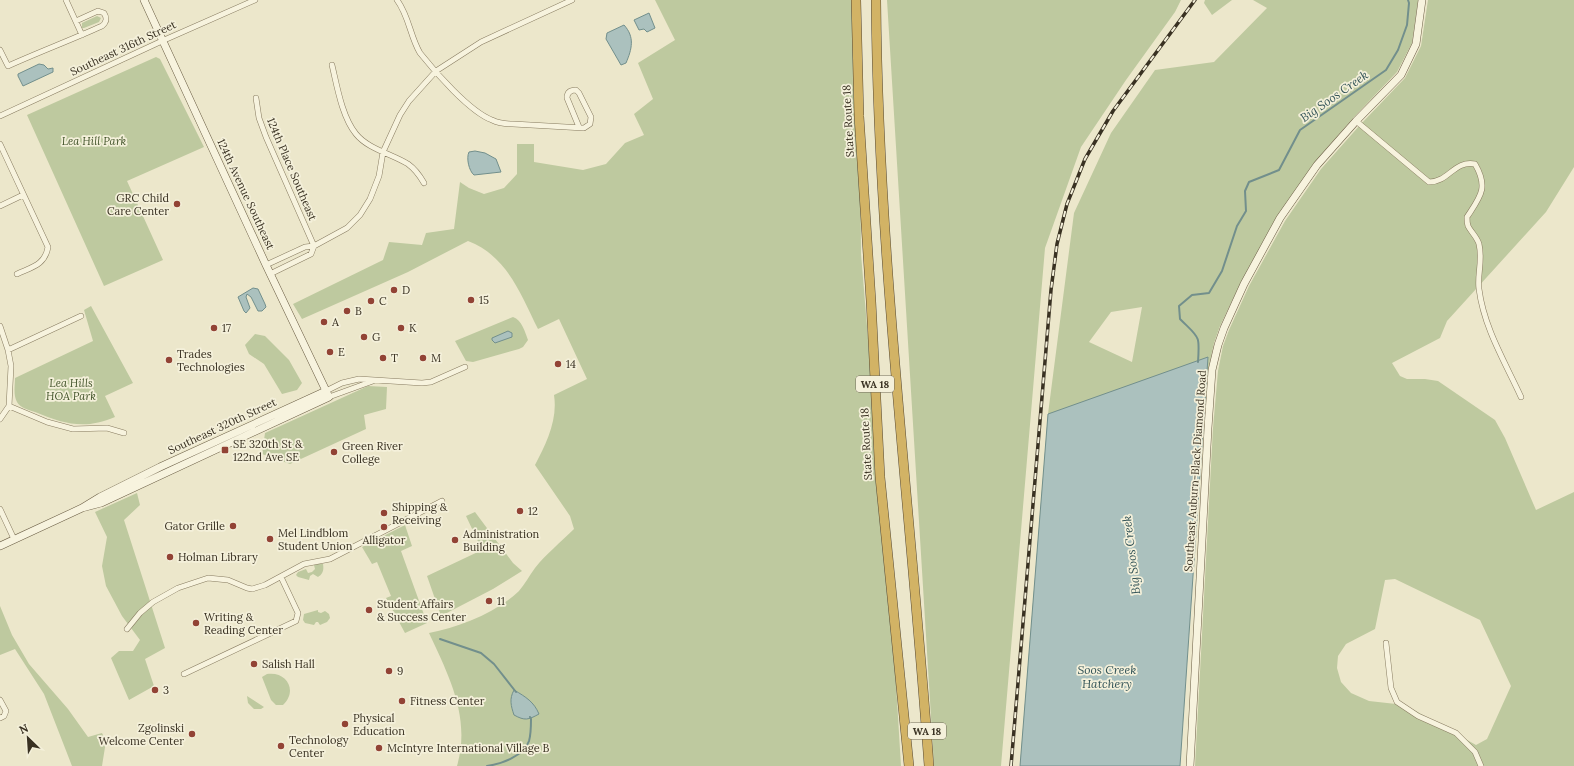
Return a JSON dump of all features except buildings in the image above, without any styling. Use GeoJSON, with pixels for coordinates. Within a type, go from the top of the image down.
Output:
{"type":"FeatureCollection","features":[{"type":"Feature","properties":{"kind":"highway","name":"State Route 18"},"geometry":{"type":"LineString","coordinates":[[856,0],[859,116],[871,301],[880,477],[909,766]]}},
{"type":"Feature","properties":{"kind":"highway","name":"WA 18"},"geometry":{"type":"LineString","coordinates":[[876,0],[878,119],[890,306],[929,766]]}},
{"type":"Feature","properties":{"kind":"main road","name":"124th Avenue Southeast"},"geometry":{"type":"LineString","coordinates":[[144,0],[327,394]]}},
{"type":"Feature","properties":{"kind":"main road","name":"Southeast Auburn-Black Diamond Road"},"geometry":{"type":"LineString","coordinates":[[1190,766],[1208,428],[1212,370],[1218,344],[1244,284],[1280,218],[1317,165],[1401,74],[1416,44],[1422,0]]}},
{"type":"Feature","properties":{"kind":"main road","name":"Southeast 320th Street"},"geometry":{"type":"LineString","coordinates":[[0,546],[82,508],[160,466],[327,394]]}},
{"type":"Feature","properties":{"kind":"street"},"geometry":{"type":"LineString","coordinates":[[66,0],[82,35]]}},
{"type":"Feature","properties":{"kind":"street","name":"Southeast 316th Street"},"geometry":{"type":"LineString","coordinates":[[0,116],[255,0]]}},
{"type":"Feature","properties":{"kind":"street"},"geometry":{"type":"LineString","coordinates":[[266,265],[305,247],[314,246],[347,228],[360,215],[370,199],[378,176],[383,152],[400,115],[436,71],[481,42],[572,0]]}},
{"type":"Feature","properties":{"kind":"street"},"geometry":{"type":"LineString","coordinates":[[399,1],[408,20],[418,49],[436,71],[472,108],[491,120],[508,124],[579,127],[588,126],[590,124],[591,117],[576,90],[570,91],[567,98],[579,127]]}},
{"type":"Feature","properties":{"kind":"street"},"geometry":{"type":"LineString","coordinates":[[0,50],[8,66],[102,26],[106,22],[106,15],[98,11],[76,21]]}},
{"type":"Feature","properties":{"kind":"street"},"geometry":{"type":"LineString","coordinates":[[332,65],[345,113],[352,128],[360,138],[383,152],[409,164],[424,183]]}},
{"type":"Feature","properties":{"kind":"street","name":"124th Place Southeast"},"geometry":{"type":"LineString","coordinates":[[256,98],[262,127],[314,246]]}},
{"type":"Feature","properties":{"kind":"street"},"geometry":{"type":"LineString","coordinates":[[1356,121],[1430,182],[1435,182],[1444,178],[1456,168],[1467,163],[1475,164],[1478,169],[1482,178],[1483,190],[1467,216],[1468,225],[1479,242],[1482,259],[1478,281],[1479,290],[1484,314],[1489,328],[1521,397]]}},
{"type":"Feature","properties":{"kind":"street"},"geometry":{"type":"LineString","coordinates":[[0,144],[48,247],[42,262],[17,274]]}},
{"type":"Feature","properties":{"kind":"street"},"geometry":{"type":"LineString","coordinates":[[0,206],[23,195]]}},
{"type":"Feature","properties":{"kind":"street"},"geometry":{"type":"LineString","coordinates":[[270,274],[311,254],[314,246]]}},
{"type":"Feature","properties":{"kind":"street"},"geometry":{"type":"LineString","coordinates":[[8,350],[81,316]]}},
{"type":"Feature","properties":{"kind":"street"},"geometry":{"type":"LineString","coordinates":[[0,326],[8,350],[11,366],[9,406],[0,419]]}},
{"type":"Feature","properties":{"kind":"street","name":"Southeast 320th Street"},"geometry":{"type":"LineString","coordinates":[[327,394],[350,381],[359,379],[422,383],[431,382],[466,367]]}},
{"type":"Feature","properties":{"kind":"street","name":"Southeast 320th Street"},"geometry":{"type":"LineString","coordinates":[[327,394],[376,380]]}},
{"type":"Feature","properties":{"kind":"street"},"geometry":{"type":"LineString","coordinates":[[9,406],[47,422],[73,429],[107,428],[124,433]]}},
{"type":"Feature","properties":{"kind":"street"},"geometry":{"type":"LineString","coordinates":[[127,629],[140,613],[153,602],[178,588],[208,578],[228,580],[252,589],[265,585],[304,564],[330,559],[371,536],[442,501]]}},
{"type":"Feature","properties":{"kind":"street"},"geometry":{"type":"LineString","coordinates":[[0,510],[14,539]]}},
{"type":"Feature","properties":{"kind":"street"},"geometry":{"type":"LineString","coordinates":[[184,674],[296,621],[298,613],[281,577]]}},
{"type":"Feature","properties":{"kind":"street"},"geometry":{"type":"LineString","coordinates":[[1386,643],[1391,688],[1398,702],[1418,716],[1456,734],[1474,752],[1481,766]]}},
{"type":"Feature","properties":{"kind":"street"},"geometry":{"type":"LineString","coordinates":[[0,700],[6,711],[4,716],[0,718]]}},
{"type":"Feature","properties":{"kind":"green space"},"geometry":{"type":"Polygon","coordinates":[[[655,0],[859,0],[861,254],[894,651],[901,766],[457,766],[461,748],[460,714],[444,665],[429,633],[477,618],[510,599],[519,591],[544,558],[574,529],[570,516],[535,465],[553,423],[555,404],[554,395],[587,379],[559,319],[538,329],[518,289],[503,266],[493,256],[468,241],[408,272],[302,319],[293,304],[383,260],[389,242],[422,245],[426,233],[454,229],[460,182],[469,188],[484,194],[504,188],[517,174],[517,144],[534,144],[534,162],[583,170],[606,164],[625,143],[644,135],[634,114],[653,99],[638,63],[675,40],[655,0]]]}},
{"type":"Feature","properties":{"kind":"green space"},"geometry":{"type":"Polygon","coordinates":[[[887,0],[1181,0],[1175,12],[1126,80],[1081,147],[1045,248],[1001,766],[934,766],[887,0]]]}},
{"type":"Feature","properties":{"kind":"green space"},"geometry":{"type":"Polygon","coordinates":[[[1205,0],[1232,0],[1212,15],[1204,3],[1205,0]]]}},
{"type":"Feature","properties":{"kind":"green space"},"geometry":{"type":"Polygon","coordinates":[[[1253,0],[1418,0],[1412,43],[1397,72],[1353,118],[1314,163],[1277,216],[1241,282],[1220,326],[1214,343],[1208,370],[1203,428],[1145,428],[1020,766],[1048,414],[1074,213],[1111,133],[1155,70],[1214,62],[1267,8],[1253,0]],[[1142,307],[1111,312],[1089,342],[1132,362],[1142,307]]]}},
{"type":"Feature","properties":{"kind":"green space"},"geometry":{"type":"Polygon","coordinates":[[[1428,0],[1574,0],[1574,167],[1546,212],[1447,321],[1440,338],[1392,363],[1400,376],[1407,379],[1438,381],[1495,420],[1505,438],[1536,510],[1574,492],[1574,766],[1195,766],[1213,428],[1218,371],[1223,346],[1249,286],[1285,221],[1321,169],[1405,78],[1421,46],[1428,0]],[[1395,579],[1385,580],[1375,629],[1346,644],[1338,656],[1337,668],[1341,682],[1351,693],[1369,701],[1405,705],[1476,745],[1487,739],[1511,686],[1480,620],[1395,579]]]}},
{"type":"Feature","properties":{"kind":"green space"},"geometry":{"type":"Polygon","coordinates":[[[97,16],[101,18],[99,22],[82,28],[82,23],[97,16]]]}},
{"type":"Feature","properties":{"kind":"green space","name":"Lea Hill Park"},"geometry":{"type":"Polygon","coordinates":[[[156,57],[160,59],[204,147],[127,181],[163,260],[104,286],[27,115],[156,57]]]}},
{"type":"Feature","properties":{"kind":"green space","name":"Lea Hills HOA Park"},"geometry":{"type":"Polygon","coordinates":[[[91,306],[133,383],[105,396],[115,417],[94,423],[75,424],[56,420],[20,406],[15,396],[15,378],[93,341],[84,310],[91,306]]]}},
{"type":"Feature","properties":{"kind":"green space"},"geometry":{"type":"Polygon","coordinates":[[[513,317],[521,323],[528,340],[523,347],[473,362],[466,361],[455,341],[513,317]]]}},
{"type":"Feature","properties":{"kind":"green space"},"geometry":{"type":"Polygon","coordinates":[[[255,334],[265,336],[289,360],[302,383],[297,390],[282,394],[264,364],[249,354],[245,345],[255,334]]]}},
{"type":"Feature","properties":{"kind":"green space"},"geometry":{"type":"Polygon","coordinates":[[[368,386],[387,387],[386,409],[364,415],[366,429],[290,464],[262,454],[265,433],[368,386]]]}},
{"type":"Feature","properties":{"kind":"green space"},"geometry":{"type":"Polygon","coordinates":[[[137,493],[140,505],[124,520],[165,648],[145,659],[154,686],[129,700],[111,658],[119,651],[133,651],[140,640],[122,616],[106,586],[102,566],[107,537],[95,512],[137,493]]]}},
{"type":"Feature","properties":{"kind":"green space"},"geometry":{"type":"Polygon","coordinates":[[[475,512],[513,563],[522,571],[493,589],[441,616],[427,576],[482,550],[466,516],[475,512]]]}},
{"type":"Feature","properties":{"kind":"green space"},"geometry":{"type":"Polygon","coordinates":[[[405,525],[412,546],[401,551],[427,623],[405,633],[386,598],[391,596],[377,562],[372,564],[362,547],[405,525]]]}},
{"type":"Feature","properties":{"kind":"green space"},"geometry":{"type":"Polygon","coordinates":[[[323,564],[323,570],[320,576],[318,577],[313,574],[310,576],[309,580],[296,575],[298,572],[306,569],[308,573],[312,572],[315,569],[314,565],[323,564]]]}},
{"type":"Feature","properties":{"kind":"green space"},"geometry":{"type":"Polygon","coordinates":[[[0,606],[12,635],[29,664],[68,709],[88,737],[102,733],[106,741],[102,766],[72,766],[44,694],[15,649],[0,655],[0,606]]]}},
{"type":"Feature","properties":{"kind":"green space"},"geometry":{"type":"Polygon","coordinates":[[[318,610],[318,612],[321,613],[325,611],[329,614],[330,618],[327,622],[320,625],[318,622],[314,625],[305,623],[303,620],[304,614],[318,610]]]}},
{"type":"Feature","properties":{"kind":"green space"},"geometry":{"type":"Polygon","coordinates":[[[267,674],[280,676],[288,683],[290,694],[283,705],[276,705],[271,700],[262,677],[267,674]]]}},
{"type":"Feature","properties":{"kind":"green space"},"geometry":{"type":"Polygon","coordinates":[[[247,696],[264,707],[261,709],[254,709],[248,703],[247,696]]]}},
{"type":"Feature","properties":{"kind":"water"},"geometry":{"type":"Polygon","coordinates":[[[649,13],[655,28],[647,32],[644,29],[639,30],[634,20],[649,13]]]}},
{"type":"Feature","properties":{"kind":"water"},"geometry":{"type":"Polygon","coordinates":[[[624,25],[630,34],[631,48],[626,63],[621,65],[606,39],[607,33],[624,25]]]}},
{"type":"Feature","properties":{"kind":"water"},"geometry":{"type":"Polygon","coordinates":[[[39,64],[44,65],[48,69],[53,68],[53,72],[23,86],[18,74],[39,64]]]}},
{"type":"Feature","properties":{"kind":"water"},"geometry":{"type":"Polygon","coordinates":[[[475,151],[485,153],[496,159],[501,172],[474,175],[469,168],[468,155],[469,152],[475,151]]]}},
{"type":"Feature","properties":{"kind":"water"},"geometry":{"type":"Polygon","coordinates":[[[253,288],[258,289],[266,307],[262,311],[258,311],[251,297],[247,294],[246,297],[250,308],[246,313],[238,297],[253,288]]]}},
{"type":"Feature","properties":{"kind":"water"},"geometry":{"type":"Polygon","coordinates":[[[508,331],[512,333],[512,337],[495,343],[492,340],[492,338],[508,331]]]}},
{"type":"Feature","properties":{"kind":"water","name":"Soos Creek Hatchery"},"geometry":{"type":"Polygon","coordinates":[[[1208,357],[1180,766],[1020,766],[1048,414],[1208,357]]]}},
{"type":"Feature","properties":{"kind":"water"},"geometry":{"type":"Polygon","coordinates":[[[514,690],[529,700],[535,706],[539,714],[532,718],[526,719],[514,715],[511,696],[514,690]]]}},
{"type":"Feature","properties":{"kind":"waterway","name":"Big Soos Creek"},"geometry":{"type":"LineString","coordinates":[[1198,362],[1199,346],[1197,337],[1180,319],[1179,306],[1192,295],[1209,293],[1222,271],[1237,226],[1246,211],[1245,191],[1249,182],[1279,170],[1300,130],[1386,70],[1398,50],[1407,25],[1408,0]]}},
{"type":"Feature","properties":{"kind":"waterway"},"geometry":{"type":"LineString","coordinates":[[440,639],[481,653],[494,664],[516,692]]}},
{"type":"Feature","properties":{"kind":"waterway"},"geometry":{"type":"LineString","coordinates":[[487,766],[505,761],[522,751],[530,738],[530,717]]}},
{"type":"Feature","properties":{"kind":"railway"},"geometry":{"type":"LineString","coordinates":[[1011,766],[1051,290],[1057,244],[1067,204],[1085,159],[1113,111],[1195,0]]}},
{"type":"Feature","properties":{"kind":"place","name":"GRC Child Care Center"},"geometry":{"type":"Point","coordinates":[177,204]}},
{"type":"Feature","properties":{"kind":"place","name":"D"},"geometry":{"type":"Point","coordinates":[394,290]}},
{"type":"Feature","properties":{"kind":"place","name":"15"},"geometry":{"type":"Point","coordinates":[471,300]}},
{"type":"Feature","properties":{"kind":"place","name":"C"},"geometry":{"type":"Point","coordinates":[371,301]}},
{"type":"Feature","properties":{"kind":"place","name":"B"},"geometry":{"type":"Point","coordinates":[347,311]}},
{"type":"Feature","properties":{"kind":"place","name":"A"},"geometry":{"type":"Point","coordinates":[324,322]}},
{"type":"Feature","properties":{"kind":"place","name":"17"},"geometry":{"type":"Point","coordinates":[214,328]}},
{"type":"Feature","properties":{"kind":"place","name":"K"},"geometry":{"type":"Point","coordinates":[401,328]}},
{"type":"Feature","properties":{"kind":"place","name":"G"},"geometry":{"type":"Point","coordinates":[364,337]}},
{"type":"Feature","properties":{"kind":"place","name":"E"},"geometry":{"type":"Point","coordinates":[330,352]}},
{"type":"Feature","properties":{"kind":"place","name":"T"},"geometry":{"type":"Point","coordinates":[383,358]}},
{"type":"Feature","properties":{"kind":"place","name":"M"},"geometry":{"type":"Point","coordinates":[423,358]}},
{"type":"Feature","properties":{"kind":"place","name":"Trades Technologies"},"geometry":{"type":"Point","coordinates":[169,360]}},
{"type":"Feature","properties":{"kind":"place","name":"14"},"geometry":{"type":"Point","coordinates":[558,364]}},
{"type":"Feature","properties":{"kind":"place","name":"SE 320th St & 122nd Ave SE"},"geometry":{"type":"Point","coordinates":[225,450]}},
{"type":"Feature","properties":{"kind":"place","name":"Green River College"},"geometry":{"type":"Point","coordinates":[334,452]}},
{"type":"Feature","properties":{"kind":"place","name":"12"},"geometry":{"type":"Point","coordinates":[520,511]}},
{"type":"Feature","properties":{"kind":"place","name":"Shipping & Receiving"},"geometry":{"type":"Point","coordinates":[384,513]}},
{"type":"Feature","properties":{"kind":"place","name":"Gator Grille"},"geometry":{"type":"Point","coordinates":[233,526]}},
{"type":"Feature","properties":{"kind":"place","name":"Alligator"},"geometry":{"type":"Point","coordinates":[384,527]}},
{"type":"Feature","properties":{"kind":"place","name":"Mel Lindblom Student Union"},"geometry":{"type":"Point","coordinates":[270,539]}},
{"type":"Feature","properties":{"kind":"place","name":"Administration Building"},"geometry":{"type":"Point","coordinates":[455,540]}},
{"type":"Feature","properties":{"kind":"place","name":"Holman Library"},"geometry":{"type":"Point","coordinates":[170,557]}},
{"type":"Feature","properties":{"kind":"place","name":"11"},"geometry":{"type":"Point","coordinates":[489,601]}},
{"type":"Feature","properties":{"kind":"place","name":"Student Affairs & Success Center"},"geometry":{"type":"Point","coordinates":[369,610]}},
{"type":"Feature","properties":{"kind":"place","name":"Writing & Reading Center"},"geometry":{"type":"Point","coordinates":[196,623]}},
{"type":"Feature","properties":{"kind":"place","name":"Salish Hall"},"geometry":{"type":"Point","coordinates":[254,664]}},
{"type":"Feature","properties":{"kind":"place","name":"9"},"geometry":{"type":"Point","coordinates":[389,671]}},
{"type":"Feature","properties":{"kind":"place","name":"3"},"geometry":{"type":"Point","coordinates":[155,690]}},
{"type":"Feature","properties":{"kind":"place","name":"Fitness Center"},"geometry":{"type":"Point","coordinates":[402,701]}},
{"type":"Feature","properties":{"kind":"place","name":"Physical Education"},"geometry":{"type":"Point","coordinates":[345,724]}},
{"type":"Feature","properties":{"kind":"place","name":"Zgolinski Welcome Center"},"geometry":{"type":"Point","coordinates":[192,734]}},
{"type":"Feature","properties":{"kind":"place","name":"Technology Center"},"geometry":{"type":"Point","coordinates":[281,746]}},
{"type":"Feature","properties":{"kind":"place","name":"McIntyre International Village B"},"geometry":{"type":"Point","coordinates":[379,748]}}]}
